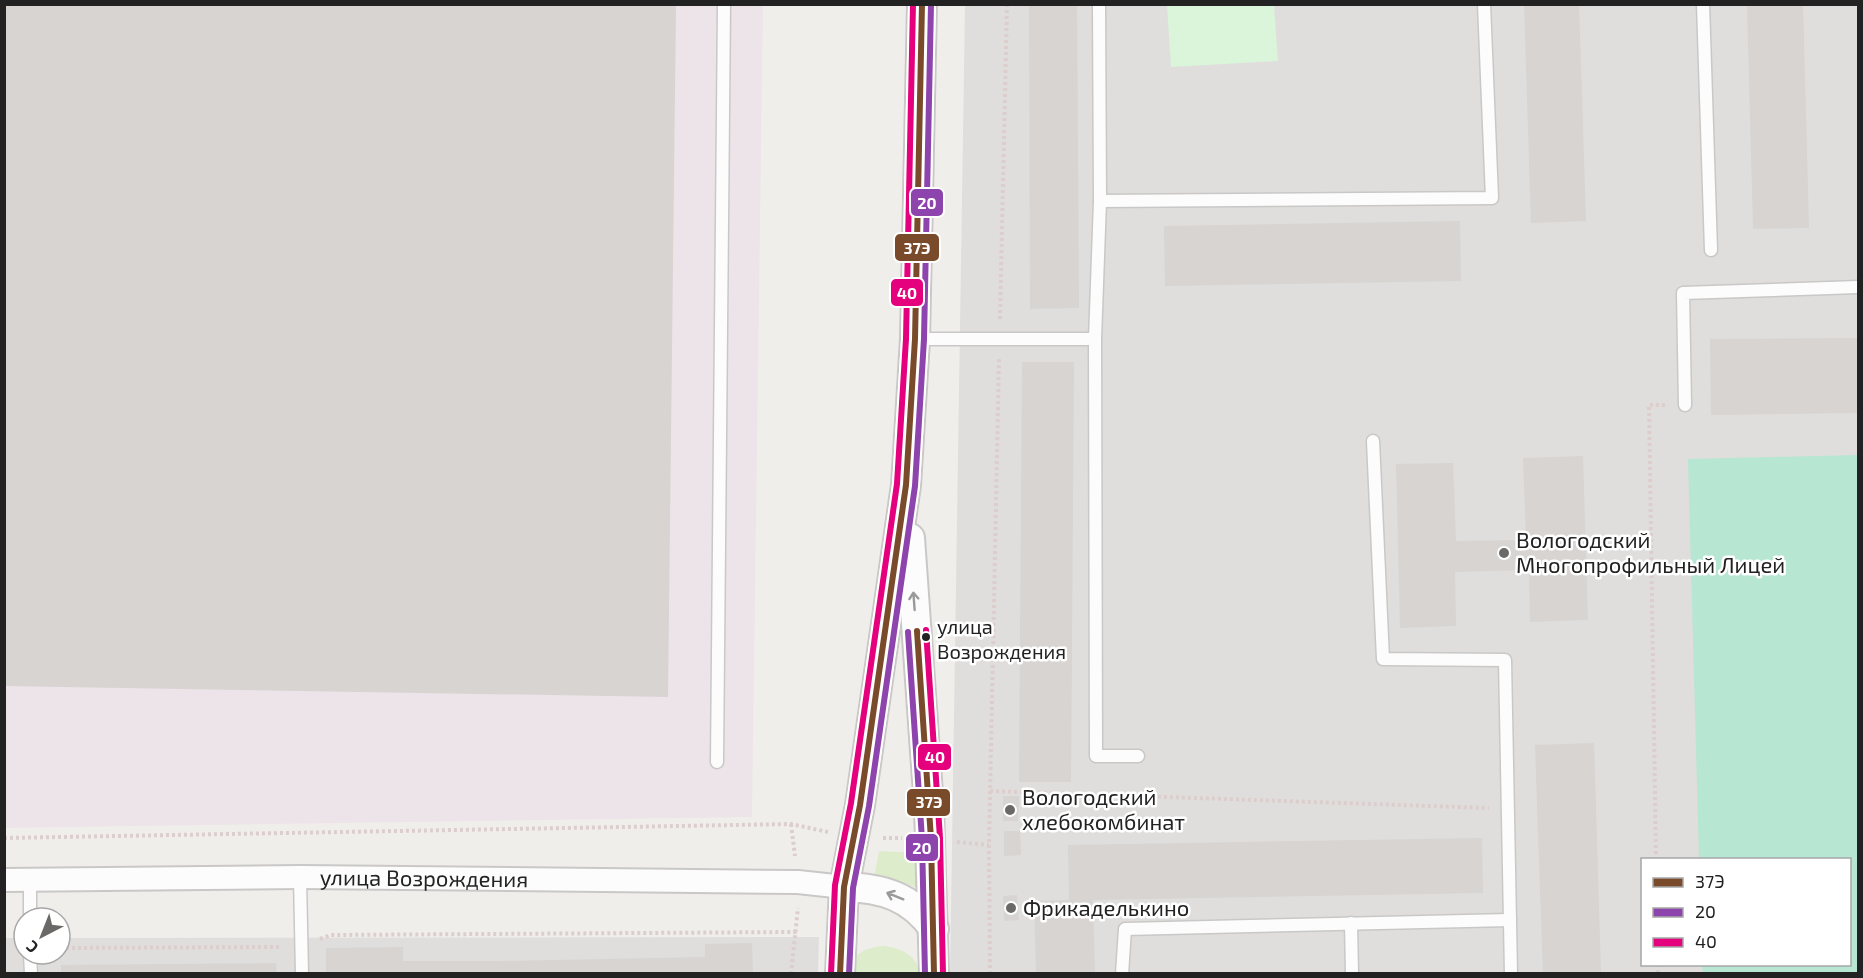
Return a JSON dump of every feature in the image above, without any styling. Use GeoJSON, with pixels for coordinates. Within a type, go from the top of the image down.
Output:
{"type":"FeatureCollection","features":[{"type":"Feature","properties":{"kind":"street"},"geometry":{"type":"LineString","coordinates":[[840,974],[844,887],[860,805],[906,485],[915,339],[922,4]]}},
{"type":"Feature","properties":{"kind":"street"},"geometry":{"type":"LineString","coordinates":[[906,485],[931,839],[934,974]]}},
{"type":"Feature","properties":{"kind":"street","name":"улица Возрождения"},"geometry":{"type":"LineString","coordinates":[[4,880],[300,877],[798,882],[844,887]]}},
{"type":"Feature","properties":{"kind":"street"},"geometry":{"type":"LineString","coordinates":[[844,887],[882,890],[895,895],[916,907],[934,929]]}},
{"type":"Feature","properties":{"kind":"lane"},"geometry":{"type":"LineString","coordinates":[[717,762],[724,4]]}},
{"type":"Feature","properties":{"kind":"lane"},"geometry":{"type":"LineString","coordinates":[[1099,4],[1100,201],[1095,339],[1096,756],[1138,756]]}},
{"type":"Feature","properties":{"kind":"lane"},"geometry":{"type":"LineString","coordinates":[[1100,201],[1492,198],[1484,4]]}},
{"type":"Feature","properties":{"kind":"lane"},"geometry":{"type":"LineString","coordinates":[[1703,4],[1711,250]]}},
{"type":"Feature","properties":{"kind":"lane"},"geometry":{"type":"LineString","coordinates":[[1685,405],[1683,292],[1858,287]]}},
{"type":"Feature","properties":{"kind":"lane"},"geometry":{"type":"LineString","coordinates":[[915,339],[1095,339]]}},
{"type":"Feature","properties":{"kind":"lane"},"geometry":{"type":"LineString","coordinates":[[1373,441],[1383,659],[1504,660],[1511,974]]}},
{"type":"Feature","properties":{"kind":"lane"},"geometry":{"type":"LineString","coordinates":[[300,877],[302,974]]}},
{"type":"Feature","properties":{"kind":"lane"},"geometry":{"type":"LineString","coordinates":[[30,880],[30,906]]}},
{"type":"Feature","properties":{"kind":"lane"},"geometry":{"type":"LineString","coordinates":[[1122,974],[1125,929],[1510,920]]}},
{"type":"Feature","properties":{"kind":"lane"},"geometry":{"type":"LineString","coordinates":[[1351,923],[1352,974]]}},
{"type":"Feature","properties":{"kind":"path"},"geometry":{"type":"LineString","coordinates":[[990,974],[989,845],[1007,4]]}},
{"type":"Feature","properties":{"kind":"path"},"geometry":{"type":"LineString","coordinates":[[1656,858],[1649,405],[1685,405]]}},
{"type":"Feature","properties":{"kind":"path"},"geometry":{"type":"LineString","coordinates":[[990,791],[1507,809]]}},
{"type":"Feature","properties":{"kind":"path"},"geometry":{"type":"LineString","coordinates":[[4,838],[791,824],[853,837],[931,839],[989,845]]}},
{"type":"Feature","properties":{"kind":"path"},"geometry":{"type":"LineString","coordinates":[[72,948],[302,947],[331,935],[797,932]]}},
{"type":"Feature","properties":{"kind":"shaded area"},"geometry":{"type":"Polygon","coordinates":[[[4,5],[763,5],[752,817],[5,828],[4,5]]]}},
{"type":"Feature","properties":{"kind":"shaded area"},"geometry":{"type":"Polygon","coordinates":[[[965,5],[1858,5],[1858,973],[950,974],[965,5]]]}},
{"type":"Feature","properties":{"kind":"shaded area"},"geometry":{"type":"Polygon","coordinates":[[[819,937],[818,974],[5,974],[4,938],[12,938],[12,966],[72,966],[72,938],[819,937]]]}},
{"type":"Feature","properties":{"kind":"green space"},"geometry":{"type":"Polygon","coordinates":[[[1167,5],[1274,5],[1278,61],[1171,67],[1167,5]]]}},
{"type":"Feature","properties":{"kind":"green space"},"geometry":{"type":"Polygon","coordinates":[[[1858,455],[1858,973],[1703,973],[1702,966],[1851,966],[1851,858],[1699,858],[1688,459],[1858,455]]]}},
{"type":"Feature","properties":{"kind":"green space"},"geometry":{"type":"Polygon","coordinates":[[[879,851],[916,853],[917,888],[897,880],[873,882],[879,851]]]}},
{"type":"Feature","properties":{"kind":"green space"},"geometry":{"type":"Polygon","coordinates":[[[884,946],[911,957],[920,973],[846,974],[851,962],[860,953],[884,946]]]}},
{"type":"Feature","properties":{"kind":"building"},"geometry":{"type":"Polygon","coordinates":[[[4,4],[676,4],[668,697],[4,686],[4,4]]]}},
{"type":"Feature","properties":{"kind":"building"},"geometry":{"type":"Polygon","coordinates":[[[1029,4],[1077,4],[1079,308],[1030,309],[1029,4]]]}},
{"type":"Feature","properties":{"kind":"building"},"geometry":{"type":"Polygon","coordinates":[[[1524,4],[1579,4],[1586,221],[1531,223],[1524,4]]]}},
{"type":"Feature","properties":{"kind":"building"},"geometry":{"type":"Polygon","coordinates":[[[1747,4],[1803,4],[1809,228],[1753,229],[1747,4]]]}},
{"type":"Feature","properties":{"kind":"building"},"geometry":{"type":"Polygon","coordinates":[[[1460,221],[1461,281],[1165,286],[1164,226],[1460,221]]]}},
{"type":"Feature","properties":{"kind":"building"},"geometry":{"type":"Polygon","coordinates":[[[1858,338],[1858,413],[1711,415],[1710,339],[1858,338]]]}},
{"type":"Feature","properties":{"kind":"building"},"geometry":{"type":"Polygon","coordinates":[[[1022,362],[1074,362],[1071,782],[1019,782],[1022,362]]]}},
{"type":"Feature","properties":{"kind":"building"},"geometry":{"type":"Polygon","coordinates":[[[1583,456],[1588,620],[1530,622],[1529,570],[1455,572],[1456,626],[1400,628],[1396,464],[1453,463],[1456,541],[1526,540],[1523,458],[1583,456]]]}},
{"type":"Feature","properties":{"kind":"building"},"geometry":{"type":"Polygon","coordinates":[[[1594,743],[1601,974],[1543,974],[1535,745],[1594,743]]]}},
{"type":"Feature","properties":{"kind":"building"},"geometry":{"type":"Polygon","coordinates":[[[1003,796],[1019,796],[1018,821],[1003,821],[1003,796]]]}},
{"type":"Feature","properties":{"kind":"building"},"geometry":{"type":"Polygon","coordinates":[[[1004,831],[1020,831],[1021,855],[1004,856],[1004,831]]]}},
{"type":"Feature","properties":{"kind":"building"},"geometry":{"type":"Polygon","coordinates":[[[1482,838],[1483,893],[1093,900],[1095,974],[1036,974],[1034,901],[1069,900],[1068,845],[1482,838]]]}},
{"type":"Feature","properties":{"kind":"building","name":"Фрикаделькино"},"geometry":{"type":"Polygon","coordinates":[[[1017,895],[1019,920],[1004,921],[1003,896],[1017,895]]]}},
{"type":"Feature","properties":{"kind":"building"},"geometry":{"type":"Polygon","coordinates":[[[752,943],[753,974],[326,974],[326,948],[403,947],[403,961],[502,961],[705,957],[705,944],[752,943]]]}},
{"type":"Feature","properties":{"kind":"building"},"geometry":{"type":"Polygon","coordinates":[[[276,963],[277,974],[61,974],[61,966],[276,963]]]}},
{"type":"Feature","properties":{"kind":"transit line","name":"40"},"geometry":{"type":"LineString","coordinates":[[831,974],[835,885],[851,803],[897,484],[906,339],[913,4]]}},
{"type":"Feature","properties":{"kind":"transit line","name":"37Э"},"geometry":{"type":"LineString","coordinates":[[840,974],[844,887],[860,805],[906,485],[915,339],[922,4]]}},
{"type":"Feature","properties":{"kind":"transit line","name":"20"},"geometry":{"type":"LineString","coordinates":[[849,974],[853,888],[869,806],[915,486],[924,339],[931,4]]}},
{"type":"Feature","properties":{"kind":"transit line","name":"40"},"geometry":{"type":"LineString","coordinates":[[926,630],[940,838],[943,974]]}},
{"type":"Feature","properties":{"kind":"transit line","name":"37Э"},"geometry":{"type":"LineString","coordinates":[[917,631],[931,839],[934,974]]}},
{"type":"Feature","properties":{"kind":"transit line","name":"20"},"geometry":{"type":"LineString","coordinates":[[908,632],[922,839],[925,974]]}},
{"type":"Feature","properties":{"kind":"place","name":"Вологодский Многопрофильный Лицей"},"geometry":{"type":"Point","coordinates":[1504,553]}},
{"type":"Feature","properties":{"kind":"place","name":"улица Возрождения"},"geometry":{"type":"Point","coordinates":[926,637]}},
{"type":"Feature","properties":{"kind":"place","name":"Вологодский хлебокомбинат"},"geometry":{"type":"Point","coordinates":[1010,810]}},
{"type":"Feature","properties":{"kind":"place","name":"Фрикаделькино"},"geometry":{"type":"Point","coordinates":[1011,908]}}]}
